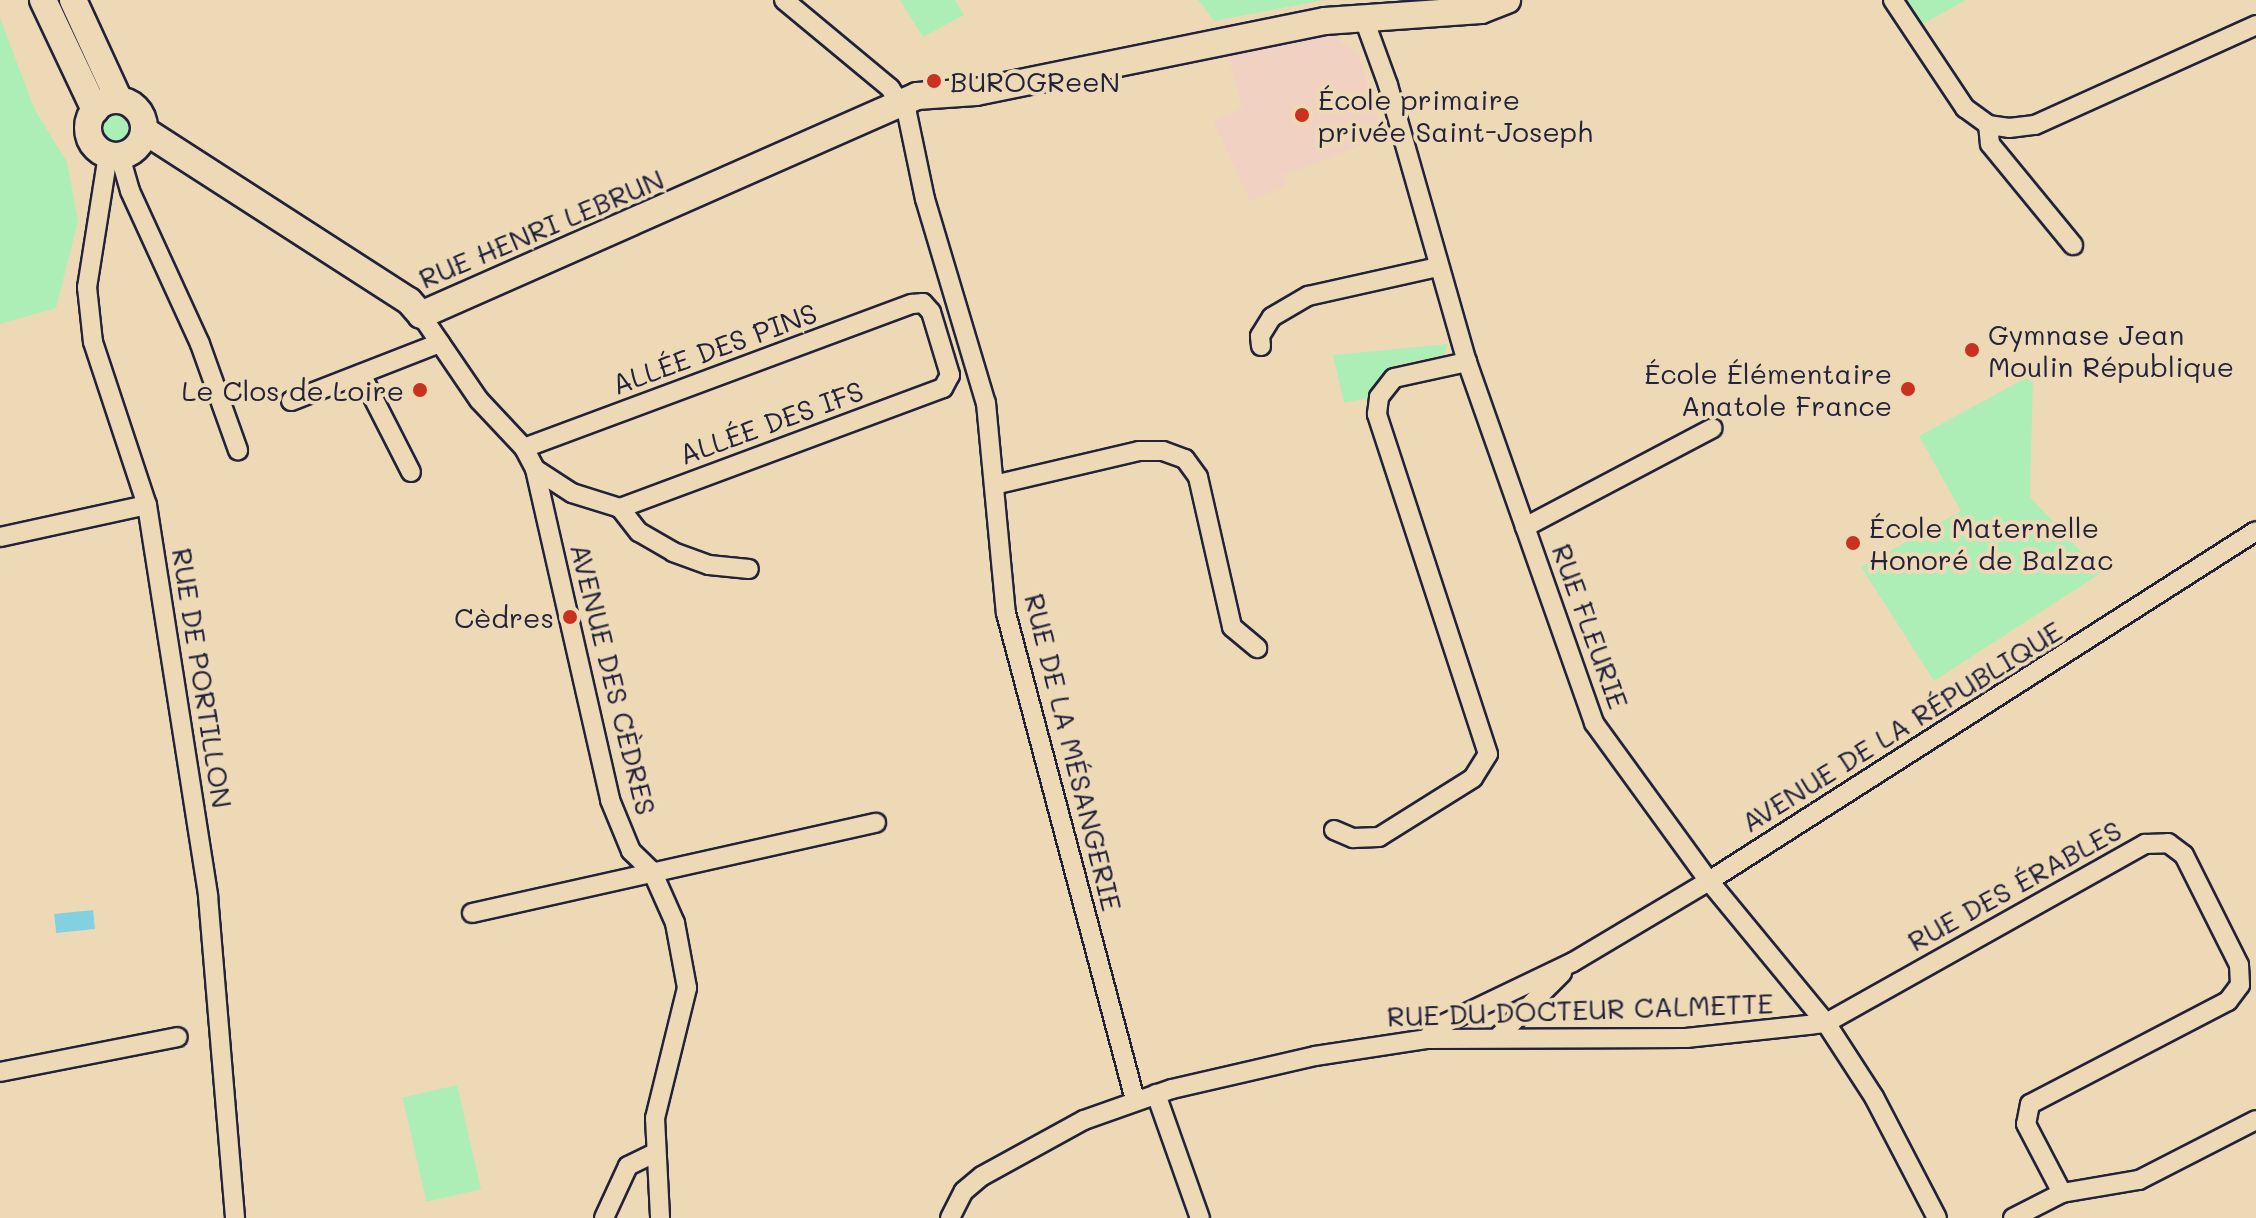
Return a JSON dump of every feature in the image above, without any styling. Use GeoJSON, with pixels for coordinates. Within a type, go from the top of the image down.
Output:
{"type":"FeatureCollection","features":[{"type":"Feature","properties":{"kind":"street"},"geometry":{"type":"LineString","coordinates":[[43,0],[107,105],[141,114],[145,131],[139,145],[114,156]]}},
{"type":"Feature","properties":{"kind":"street"},"geometry":{"type":"LineString","coordinates":[[73,0],[107,105],[89,136],[114,156],[200,344],[238,450]]}},
{"type":"Feature","properties":{"kind":"street"},"geometry":{"type":"LineString","coordinates":[[784,0],[903,101]]}},
{"type":"Feature","properties":{"kind":"street","name":"RUE HENRI LEBRUN"},"geometry":{"type":"LineString","coordinates":[[145,131],[409,301],[421,315],[903,101],[976,92],[1325,21],[1481,10],[1507,0]]}},
{"type":"Feature","properties":{"kind":"street"},"geometry":{"type":"LineString","coordinates":[[1893,0],[1965,108],[1988,125],[2035,125],[2256,25]]}},
{"type":"Feature","properties":{"kind":"street","name":"RUE FLEURIE"},"geometry":{"type":"LineString","coordinates":[[1364,19],[1388,85],[1467,362],[1594,723],[1709,881],[1826,1023],[1874,1097],[1937,1218]]}},
{"type":"Feature","properties":{"kind":"street","name":"RUE DE LA MÉSANGERIE"},"geometry":{"type":"LineString","coordinates":[[903,101],[951,294],[983,388],[1006,613],[1135,1100]]}},
{"type":"Feature","properties":{"kind":"street"},"geometry":{"type":"LineString","coordinates":[[1988,125],[1990,144],[2073,245]]}},
{"type":"Feature","properties":{"kind":"street","name":"RUE DE PORTILLON"},"geometry":{"type":"LineString","coordinates":[[114,156],[88,306],[101,373],[147,505],[208,896],[229,1215]]}},
{"type":"Feature","properties":{"kind":"street"},"geometry":{"type":"LineString","coordinates":[[1261,346],[1260,336],[1272,317],[1308,296],[1438,267]]}},
{"type":"Feature","properties":{"kind":"street","name":"ALLÉE DES PINS"},"geometry":{"type":"LineString","coordinates":[[524,448],[923,303]]}},
{"type":"Feature","properties":{"kind":"street","name":"ALLÉE DES IFS"},"geometry":{"type":"LineString","coordinates":[[620,508],[943,388],[950,375],[931,312],[923,303]]}},
{"type":"Feature","properties":{"kind":"street","name":"AVENUE DES CÈDRES"},"geometry":{"type":"LineString","coordinates":[[421,315],[499,424],[524,448],[535,469],[610,800],[631,851],[652,871],[675,923],[687,988],[676,1044],[661,1078],[653,1154],[660,1218]]}},
{"type":"Feature","properties":{"kind":"street"},"geometry":{"type":"LineString","coordinates":[[291,401],[440,343]]}},
{"type":"Feature","properties":{"kind":"street"},"geometry":{"type":"LineString","coordinates":[[1334,830],[1353,838],[1379,837],[1473,778],[1488,754],[1377,414],[1379,397],[1394,378],[1467,362]]}},
{"type":"Feature","properties":{"kind":"street"},"geometry":{"type":"LineString","coordinates":[[361,374],[411,472]]}},
{"type":"Feature","properties":{"kind":"street"},"geometry":{"type":"LineString","coordinates":[[1525,527],[1713,428]]}},
{"type":"Feature","properties":{"kind":"street"},"geometry":{"type":"LineString","coordinates":[[994,485],[1139,451],[1163,451],[1185,459],[1198,477],[1232,627],[1257,648]]}},
{"type":"Feature","properties":{"kind":"street"},"geometry":{"type":"LineString","coordinates":[[535,469],[572,493],[620,508],[639,532],[673,552],[709,565],[749,569]]}},
{"type":"Feature","properties":{"kind":"street"},"geometry":{"type":"LineString","coordinates":[[0,537],[147,505]]}},
{"type":"Feature","properties":{"kind":"street","name":"AVENUE DE LA RÉPUBLIQUE"},"geometry":{"type":"LineString","coordinates":[[1428,1039],[1433,1029],[1573,962],[1709,881],[2256,531]]}},
{"type":"Feature","properties":{"kind":"street"},"geometry":{"type":"LineString","coordinates":[[472,913],[876,823]]}},
{"type":"Feature","properties":{"kind":"street","name":"RUE DES ÉRABLES"},"geometry":{"type":"LineString","coordinates":[[1826,1023],[2145,844],[2156,841],[2177,848],[2239,965],[2240,985],[2228,1001],[2030,1104],[2026,1124],[2062,1193]]}},
{"type":"Feature","properties":{"kind":"street","name":"AVENUE DE LA RÉPUBLIQUE"},"geometry":{"type":"LineString","coordinates":[[1497,1038],[1573,962]]}},
{"type":"Feature","properties":{"kind":"street","name":"RUE DU DOCTEUR CALMETTE"},"geometry":{"type":"LineString","coordinates":[[950,1218],[964,1191],[1004,1160],[1135,1100],[1315,1056],[1428,1039],[1686,1038],[1826,1023]]}},
{"type":"Feature","properties":{"kind":"street"},"geometry":{"type":"LineString","coordinates":[[0,1072],[178,1037]]}},
{"type":"Feature","properties":{"kind":"street"},"geometry":{"type":"LineString","coordinates":[[1156,1094],[1200,1218]]}},
{"type":"Feature","properties":{"kind":"street"},"geometry":{"type":"LineString","coordinates":[[2013,1218],[2062,1193],[2139,1180],[2256,1120]]}},
{"type":"Feature","properties":{"kind":"street"},"geometry":{"type":"LineString","coordinates":[[604,1218],[628,1166],[653,1154]]}},
{"type":"Feature","properties":{"kind":"shaded area","name":"École primaire privée Saint-Joseph"},"geometry":{"type":"Polygon","coordinates":[[[1334,27],[1339,40],[1358,52],[1384,137],[1282,176],[1286,186],[1250,201],[1213,121],[1242,108],[1226,49],[1334,27]]]}},
{"type":"Feature","properties":{"kind":"green space"},"geometry":{"type":"Polygon","coordinates":[[[900,0],[955,0],[964,15],[923,37],[900,0]]]}},
{"type":"Feature","properties":{"kind":"green space"},"geometry":{"type":"Polygon","coordinates":[[[1198,0],[1324,0],[1214,21],[1198,0]]]}},
{"type":"Feature","properties":{"kind":"green space"},"geometry":{"type":"Polygon","coordinates":[[[1904,0],[1966,0],[1921,25],[1904,0]]]}},
{"type":"Feature","properties":{"kind":"green space"},"geometry":{"type":"Polygon","coordinates":[[[0,18],[35,110],[67,162],[78,221],[56,308],[0,324],[0,18]]]}},
{"type":"Feature","properties":{"kind":"green space"},"geometry":{"type":"Polygon","coordinates":[[[117,109],[131,114],[136,128],[131,142],[117,147],[103,142],[98,128],[103,114],[117,109]]]}},
{"type":"Feature","properties":{"kind":"green space"},"geometry":{"type":"Polygon","coordinates":[[[1448,344],[1444,355],[1395,365],[1368,398],[1344,403],[1333,355],[1448,344]]]}},
{"type":"Feature","properties":{"kind":"green space"},"geometry":{"type":"Polygon","coordinates":[[[2033,374],[2030,497],[2101,573],[1934,681],[1861,567],[1961,511],[1919,436],[2033,374]]]}},
{"type":"Feature","properties":{"kind":"green space"},"geometry":{"type":"Polygon","coordinates":[[[457,1085],[481,1189],[427,1202],[402,1098],[457,1085]]]}},
{"type":"Feature","properties":{"kind":"water"},"geometry":{"type":"Polygon","coordinates":[[[93,910],[95,929],[56,933],[54,914],[93,910]]]}},
{"type":"Feature","properties":{"kind":"place","name":"BUROGReeN"},"geometry":{"type":"Point","coordinates":[934,81]}},
{"type":"Feature","properties":{"kind":"place","name":"École primaire privée Saint-Joseph"},"geometry":{"type":"Point","coordinates":[1302,115]}},
{"type":"Feature","properties":{"kind":"place","name":"Gymnase Jean Moulin République"},"geometry":{"type":"Point","coordinates":[1972,350]}},
{"type":"Feature","properties":{"kind":"place","name":"École Élémentaire Anatole France"},"geometry":{"type":"Point","coordinates":[1908,389]}},
{"type":"Feature","properties":{"kind":"place","name":"Le Clos de Loire"},"geometry":{"type":"Point","coordinates":[420,390]}},
{"type":"Feature","properties":{"kind":"place","name":"École Maternelle Honoré de Balzac"},"geometry":{"type":"Point","coordinates":[1853,543]}},
{"type":"Feature","properties":{"kind":"place","name":"Cèdres"},"geometry":{"type":"Point","coordinates":[570,617]}}]}
